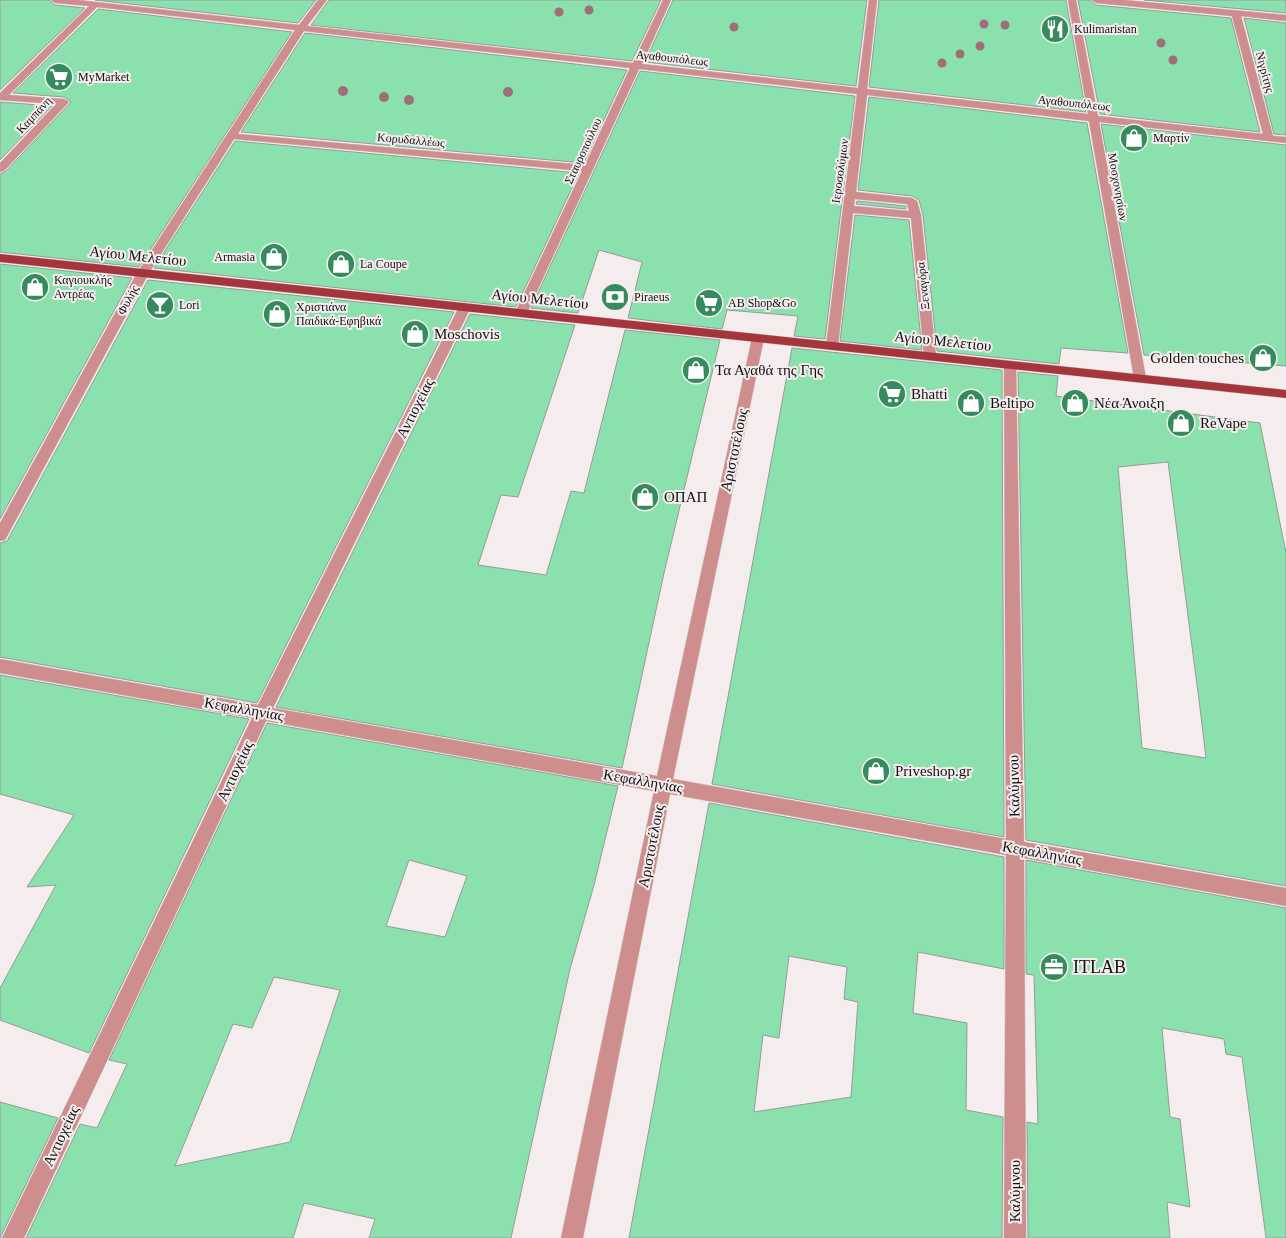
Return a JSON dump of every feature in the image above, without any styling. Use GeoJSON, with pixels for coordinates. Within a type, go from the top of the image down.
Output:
{"type":"FeatureCollection","features":[{"type":"Feature","properties":{"kind":"main road","name":"Αγίου Μελετίου"},"geometry":{"type":"LineString","coordinates":[[0,258],[1286,394]]}},
{"type":"Feature","properties":{"kind":"street","name":"Αγαθουπόλεως"},"geometry":{"type":"LineString","coordinates":[[55,0],[1286,140]]}},
{"type":"Feature","properties":{"kind":"street","name":"Φυλής"},"geometry":{"type":"LineString","coordinates":[[0,536],[142,273],[301,28],[323,0]]}},
{"type":"Feature","properties":{"kind":"street","name":"Σταυροπούλου"},"geometry":{"type":"LineString","coordinates":[[521,313],[667,0]]}},
{"type":"Feature","properties":{"kind":"street","name":"Ιεροσολύμων"},"geometry":{"type":"LineString","coordinates":[[832,346],[873,0]]}},
{"type":"Feature","properties":{"kind":"street","name":"Μοσχονησίων"},"geometry":{"type":"LineString","coordinates":[[1072,0],[1140,378]]}},
{"type":"Feature","properties":{"kind":"street"},"geometry":{"type":"LineString","coordinates":[[1096,0],[1286,18]]}},
{"type":"Feature","properties":{"kind":"street","name":"Καμπάνη"},"geometry":{"type":"LineString","coordinates":[[1,97],[94,4]]}},
{"type":"Feature","properties":{"kind":"street","name":"Νιγρίτης"},"geometry":{"type":"LineString","coordinates":[[1236,14],[1269,138]]}},
{"type":"Feature","properties":{"kind":"street","name":"Καμπάνη"},"geometry":{"type":"LineString","coordinates":[[0,169],[64,102],[1,97]]}},
{"type":"Feature","properties":{"kind":"street","name":"Κορυδαλλέως"},"geometry":{"type":"LineString","coordinates":[[231,136],[589,168]]}},
{"type":"Feature","properties":{"kind":"street","name":"Ξεναγόρα"},"geometry":{"type":"LineString","coordinates":[[850,195],[912,201],[916,215],[930,356]]}},
{"type":"Feature","properties":{"kind":"street"},"geometry":{"type":"LineString","coordinates":[[847,209],[916,215]]}},
{"type":"Feature","properties":{"kind":"street","name":"Αντιοχείας"},"geometry":{"type":"LineString","coordinates":[[13,1238],[262,713],[465,307]]}},
{"type":"Feature","properties":{"kind":"street","name":"Αριστοτέλους"},"geometry":{"type":"LineString","coordinates":[[572,1238],[664,785],[758,338]]}},
{"type":"Feature","properties":{"kind":"street","name":"Καλύμνου"},"geometry":{"type":"LineString","coordinates":[[1010,365],[1015,1238]]}},
{"type":"Feature","properties":{"kind":"street","name":"Κεφαλληνίας"},"geometry":{"type":"LineString","coordinates":[[0,666],[1286,897]]}},
{"type":"Feature","properties":{"kind":"building"},"geometry":{"type":"Polygon","coordinates":[[[0,0],[49,0],[55,5],[85,8],[0,90],[0,0]]]}},
{"type":"Feature","properties":{"kind":"building"},"geometry":{"type":"Polygon","coordinates":[[[95,0],[316,0],[298,23],[95,0]]]}},
{"type":"Feature","properties":{"kind":"building"},"geometry":{"type":"Polygon","coordinates":[[[329,0],[661,0],[632,61],[311,25],[329,0]]]}},
{"type":"Feature","properties":{"kind":"building"},"geometry":{"type":"Polygon","coordinates":[[[673,0],[867,0],[856,86],[645,62],[673,0]]]}},
{"type":"Feature","properties":{"kind":"building"},"geometry":{"type":"Polygon","coordinates":[[[879,0],[1066,0],[1086,112],[869,87],[879,0]]]}},
{"type":"Feature","properties":{"kind":"building"},"geometry":{"type":"Polygon","coordinates":[[[1078,0],[1090,0],[1096,5],[1231,18],[1260,132],[1100,114],[1078,0]]]}},
{"type":"Feature","properties":{"kind":"building"},"geometry":{"type":"Polygon","coordinates":[[[1144,0],[1286,0],[1286,13],[1144,0]]]}},
{"type":"Feature","properties":{"kind":"building"},"geometry":{"type":"Polygon","coordinates":[[[98,9],[292,32],[139,267],[0,252],[0,174],[5,172],[71,102],[64,97],[13,93],[98,9]]]}},
{"type":"Feature","properties":{"kind":"building"},"geometry":{"type":"Polygon","coordinates":[[[1244,18],[1286,23],[1286,135],[1274,134],[1244,18]]]}},
{"type":"Feature","properties":{"kind":"building"},"geometry":{"type":"Polygon","coordinates":[[[305,33],[627,70],[584,163],[241,132],[305,33]]]}},
{"type":"Feature","properties":{"kind":"building"},"geometry":{"type":"Polygon","coordinates":[[[640,71],[855,96],[825,339],[794,336],[798,316],[727,310],[722,329],[628,318],[642,262],[599,250],[578,313],[531,308],[640,71]]]}},
{"type":"Feature","properties":{"kind":"building"},"geometry":{"type":"Polygon","coordinates":[[[869,97],[1087,123],[1128,353],[1061,348],[1059,364],[937,351],[923,215],[919,200],[912,196],[858,190],[869,97]]]}},
{"type":"Feature","properties":{"kind":"building"},"geometry":{"type":"Polygon","coordinates":[[[0,102],[52,106],[0,160],[0,102]]]}},
{"type":"Feature","properties":{"kind":"building"},"geometry":{"type":"Polygon","coordinates":[[[1101,124],[1286,145],[1286,366],[1144,355],[1101,124]]]}},
{"type":"Feature","properties":{"kind":"building"},"geometry":{"type":"Polygon","coordinates":[[[235,141],[579,173],[516,307],[154,268],[235,141]]]}},
{"type":"Feature","properties":{"kind":"building"},"geometry":{"type":"Polygon","coordinates":[[[857,201],[906,206],[906,209],[856,204],[857,201]]]}},
{"type":"Feature","properties":{"kind":"building"},"geometry":{"type":"Polygon","coordinates":[[[855,215],[909,220],[922,350],[840,341],[855,215]]]}},
{"type":"Feature","properties":{"kind":"building"},"geometry":{"type":"Polygon","coordinates":[[[0,264],[132,278],[0,519],[0,264]]]}},
{"type":"Feature","properties":{"kind":"building"},"geometry":{"type":"Polygon","coordinates":[[[148,280],[454,312],[257,703],[0,657],[0,543],[7,541],[148,280]]]}},
{"type":"Feature","properties":{"kind":"building"},"geometry":{"type":"Polygon","coordinates":[[[470,314],[575,325],[518,497],[501,495],[478,565],[546,575],[571,491],[584,493],[625,330],[720,340],[664,573],[622,768],[276,707],[470,314]]]}},
{"type":"Feature","properties":{"kind":"building"},"geometry":{"type":"Polygon","coordinates":[[[792,348],[1002,370],[1004,837],[712,784],[792,348]]]}},
{"type":"Feature","properties":{"kind":"building"},"geometry":{"type":"Polygon","coordinates":[[[1018,372],[1058,376],[1056,396],[1260,423],[1286,553],[1286,886],[1026,840],[1018,372]],[[1168,462],[1118,467],[1142,748],[1206,758],[1168,462]]]}},
{"type":"Feature","properties":{"kind":"building"},"geometry":{"type":"Polygon","coordinates":[[[0,675],[249,719],[89,1053],[0,1020],[0,988],[56,885],[27,887],[74,815],[0,794],[0,675]]]}},
{"type":"Feature","properties":{"kind":"building"},"geometry":{"type":"Polygon","coordinates":[[[267,723],[618,786],[594,885],[570,969],[511,1238],[369,1238],[375,1219],[304,1203],[293,1238],[26,1238],[80,1124],[97,1128],[127,1064],[109,1060],[267,723]],[[409,860],[386,926],[445,937],[467,876],[409,860]],[[274,977],[252,1028],[233,1024],[175,1166],[290,1142],[340,990],[274,977]]]}},
{"type":"Feature","properties":{"kind":"building"},"geometry":{"type":"Polygon","coordinates":[[[709,803],[1004,857],[1004,969],[918,952],[913,1013],[967,1023],[966,1110],[1003,1117],[1002,1238],[629,1238],[709,803]],[[789,956],[779,1038],[763,1035],[754,1112],[851,1097],[858,1002],[844,999],[847,967],[789,956]]]}},
{"type":"Feature","properties":{"kind":"building"},"geometry":{"type":"Polygon","coordinates":[[[1026,860],[1286,908],[1286,1238],[1266,1238],[1242,1057],[1226,1054],[1224,1039],[1162,1028],[1170,1117],[1180,1119],[1190,1207],[1167,1202],[1170,1238],[1028,1238],[1027,1122],[1038,1124],[1034,975],[1026,974],[1026,860]]]}},
{"type":"Feature","properties":{"kind":"building"},"geometry":{"type":"Polygon","coordinates":[[[0,1102],[58,1118],[0,1238],[0,1102]]]}},
{"type":"Feature","properties":{"kind":"place","name":"Kulimaristan"},"geometry":{"type":"Point","coordinates":[1055,29]}},
{"type":"Feature","properties":{"kind":"place","name":"MyMarket"},"geometry":{"type":"Point","coordinates":[59,77]}},
{"type":"Feature","properties":{"kind":"place","name":"Μαρτίν"},"geometry":{"type":"Point","coordinates":[1134,138]}},
{"type":"Feature","properties":{"kind":"place","name":"Armasia"},"geometry":{"type":"Point","coordinates":[274,257]}},
{"type":"Feature","properties":{"kind":"place","name":"La Coupe"},"geometry":{"type":"Point","coordinates":[341,264]}},
{"type":"Feature","properties":{"kind":"place","name":"Καγιουκλής Αντρέας"},"geometry":{"type":"Point","coordinates":[35,287]}},
{"type":"Feature","properties":{"kind":"place","name":"Piraeus"},"geometry":{"type":"Point","coordinates":[615,297]}},
{"type":"Feature","properties":{"kind":"place","name":"ΑΒ Shop&Go"},"geometry":{"type":"Point","coordinates":[709,303]}},
{"type":"Feature","properties":{"kind":"place","name":"Lori"},"geometry":{"type":"Point","coordinates":[160,305]}},
{"type":"Feature","properties":{"kind":"place","name":"Χριστιάνα Παιδικά-Εφηβικά"},"geometry":{"type":"Point","coordinates":[277,314]}},
{"type":"Feature","properties":{"kind":"place","name":"Moschovis"},"geometry":{"type":"Point","coordinates":[415,334]}},
{"type":"Feature","properties":{"kind":"place","name":"Golden touches"},"geometry":{"type":"Point","coordinates":[1263,358]}},
{"type":"Feature","properties":{"kind":"place","name":"Τα Αγαθά της Γης"},"geometry":{"type":"Point","coordinates":[696,370]}},
{"type":"Feature","properties":{"kind":"place","name":"Bhatti"},"geometry":{"type":"Point","coordinates":[892,394]}},
{"type":"Feature","properties":{"kind":"place","name":"Beltipo"},"geometry":{"type":"Point","coordinates":[971,403]}},
{"type":"Feature","properties":{"kind":"place","name":"Νέα Άνοιξη"},"geometry":{"type":"Point","coordinates":[1075,403]}},
{"type":"Feature","properties":{"kind":"place","name":"ReVape"},"geometry":{"type":"Point","coordinates":[1181,423]}},
{"type":"Feature","properties":{"kind":"place","name":"ΟΠΑΠ"},"geometry":{"type":"Point","coordinates":[645,497]}},
{"type":"Feature","properties":{"kind":"place","name":"Priveshop.gr"},"geometry":{"type":"Point","coordinates":[876,771]}},
{"type":"Feature","properties":{"kind":"place","name":"ITLAB"},"geometry":{"type":"Point","coordinates":[1054,967]}}]}
